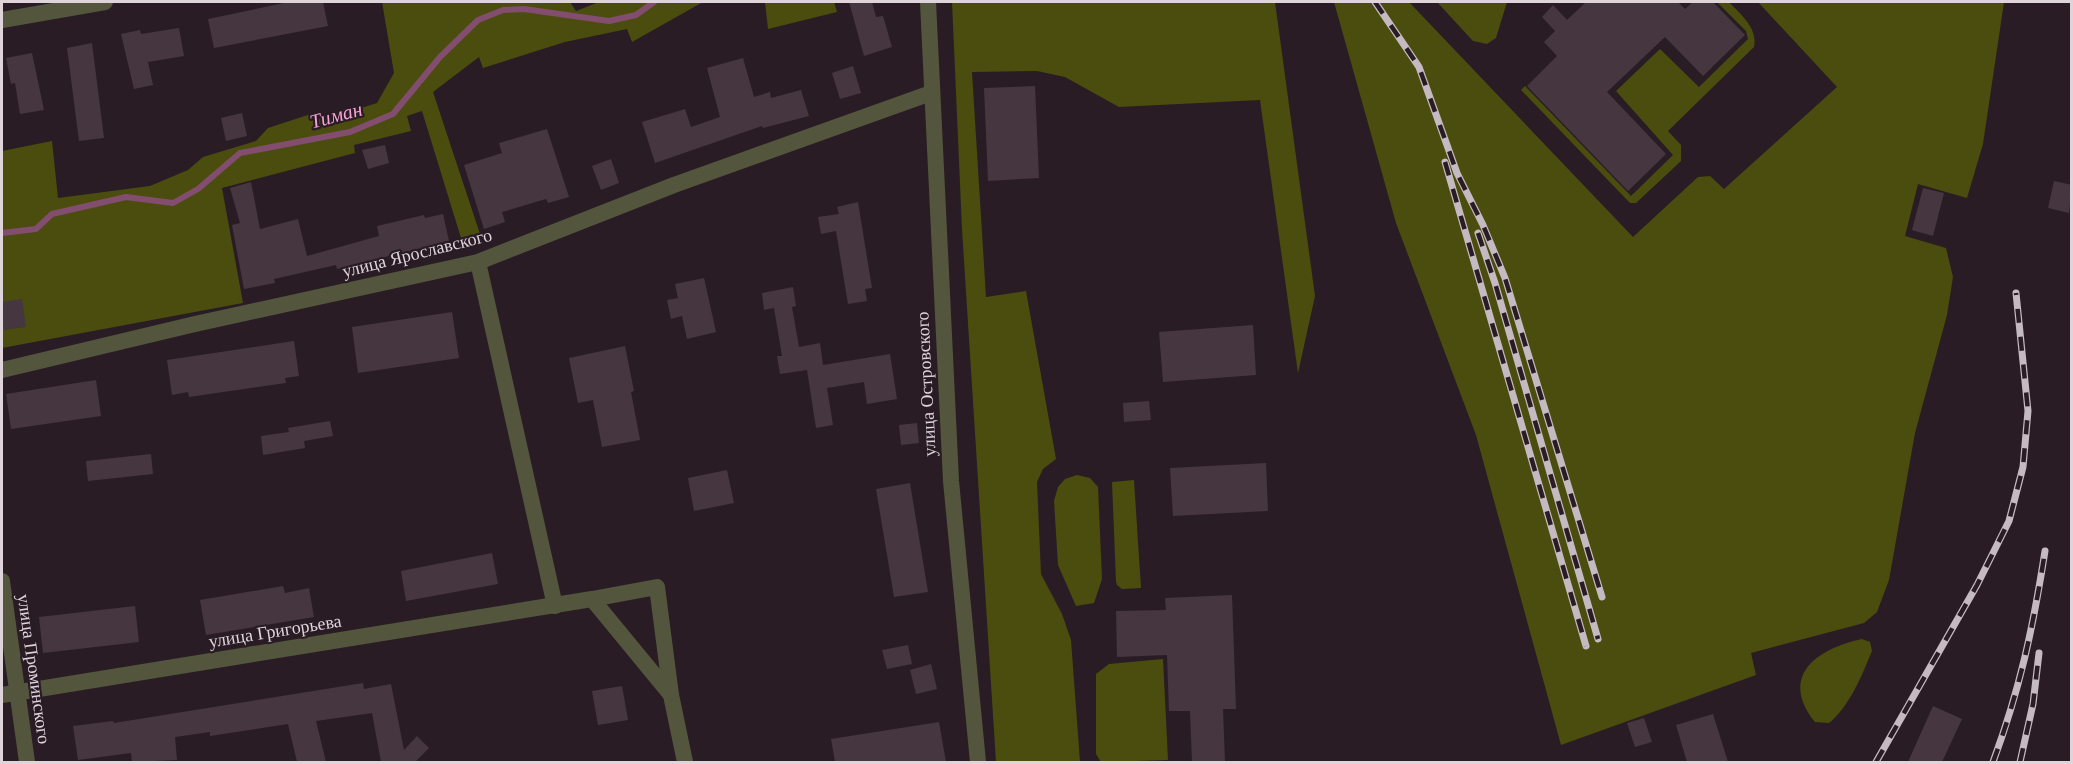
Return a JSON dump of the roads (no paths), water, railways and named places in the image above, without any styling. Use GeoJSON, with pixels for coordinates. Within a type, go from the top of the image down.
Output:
{"type":"FeatureCollection","features":[{"type":"Feature","properties":{"kind":"street"},"geometry":{"type":"LineString","coordinates":[[2,20],[105,2]]}},
{"type":"Feature","properties":{"kind":"street","name":"улица Островского"},"geometry":{"type":"LineString","coordinates":[[928,2],[930,93],[951,481],[978,762]]}},
{"type":"Feature","properties":{"kind":"street","name":"улица Ярославского"},"geometry":{"type":"LineString","coordinates":[[2,370],[195,324],[478,262],[674,185],[930,93]]}},
{"type":"Feature","properties":{"kind":"street"},"geometry":{"type":"LineString","coordinates":[[478,262],[555,606]]}},
{"type":"Feature","properties":{"kind":"street","name":"улица Проминского"},"geometry":{"type":"LineString","coordinates":[[2,581],[9,694],[27,762]]}},
{"type":"Feature","properties":{"kind":"street","name":"улица Григорьева"},"geometry":{"type":"LineString","coordinates":[[9,694],[555,606],[657,587],[671,695]]}},
{"type":"Feature","properties":{"kind":"street"},"geometry":{"type":"LineString","coordinates":[[592,599],[671,695],[686,762]]}},
{"type":"Feature","properties":{"kind":"waterway","name":"Тиман"},"geometry":{"type":"LineString","coordinates":[[2,233],[36,229],[52,214],[126,197],[173,203],[198,189],[240,153],[350,132],[393,114],[440,57],[478,20],[503,10],[524,9],[609,21],[636,15],[654,2]]}},
{"type":"Feature","properties":{"kind":"railway"},"geometry":{"type":"LineString","coordinates":[[1375,2],[1419,67],[1457,173],[1483,225],[1505,278],[1602,597]]}},
{"type":"Feature","properties":{"kind":"railway"},"geometry":{"type":"LineString","coordinates":[[1445,162],[1586,646]]}},
{"type":"Feature","properties":{"kind":"railway"},"geometry":{"type":"LineString","coordinates":[[1478,233],[1495,283],[1598,639]]}},
{"type":"Feature","properties":{"kind":"railway"},"geometry":{"type":"LineString","coordinates":[[1876,762],[1977,585],[2009,521],[2023,467],[2028,411],[2016,293]]}},
{"type":"Feature","properties":{"kind":"railway"},"geometry":{"type":"LineString","coordinates":[[1993,762],[2025,658],[2045,551]]}},
{"type":"Feature","properties":{"kind":"railway"},"geometry":{"type":"LineString","coordinates":[[2020,762],[2033,704],[2039,653]]}}]}
